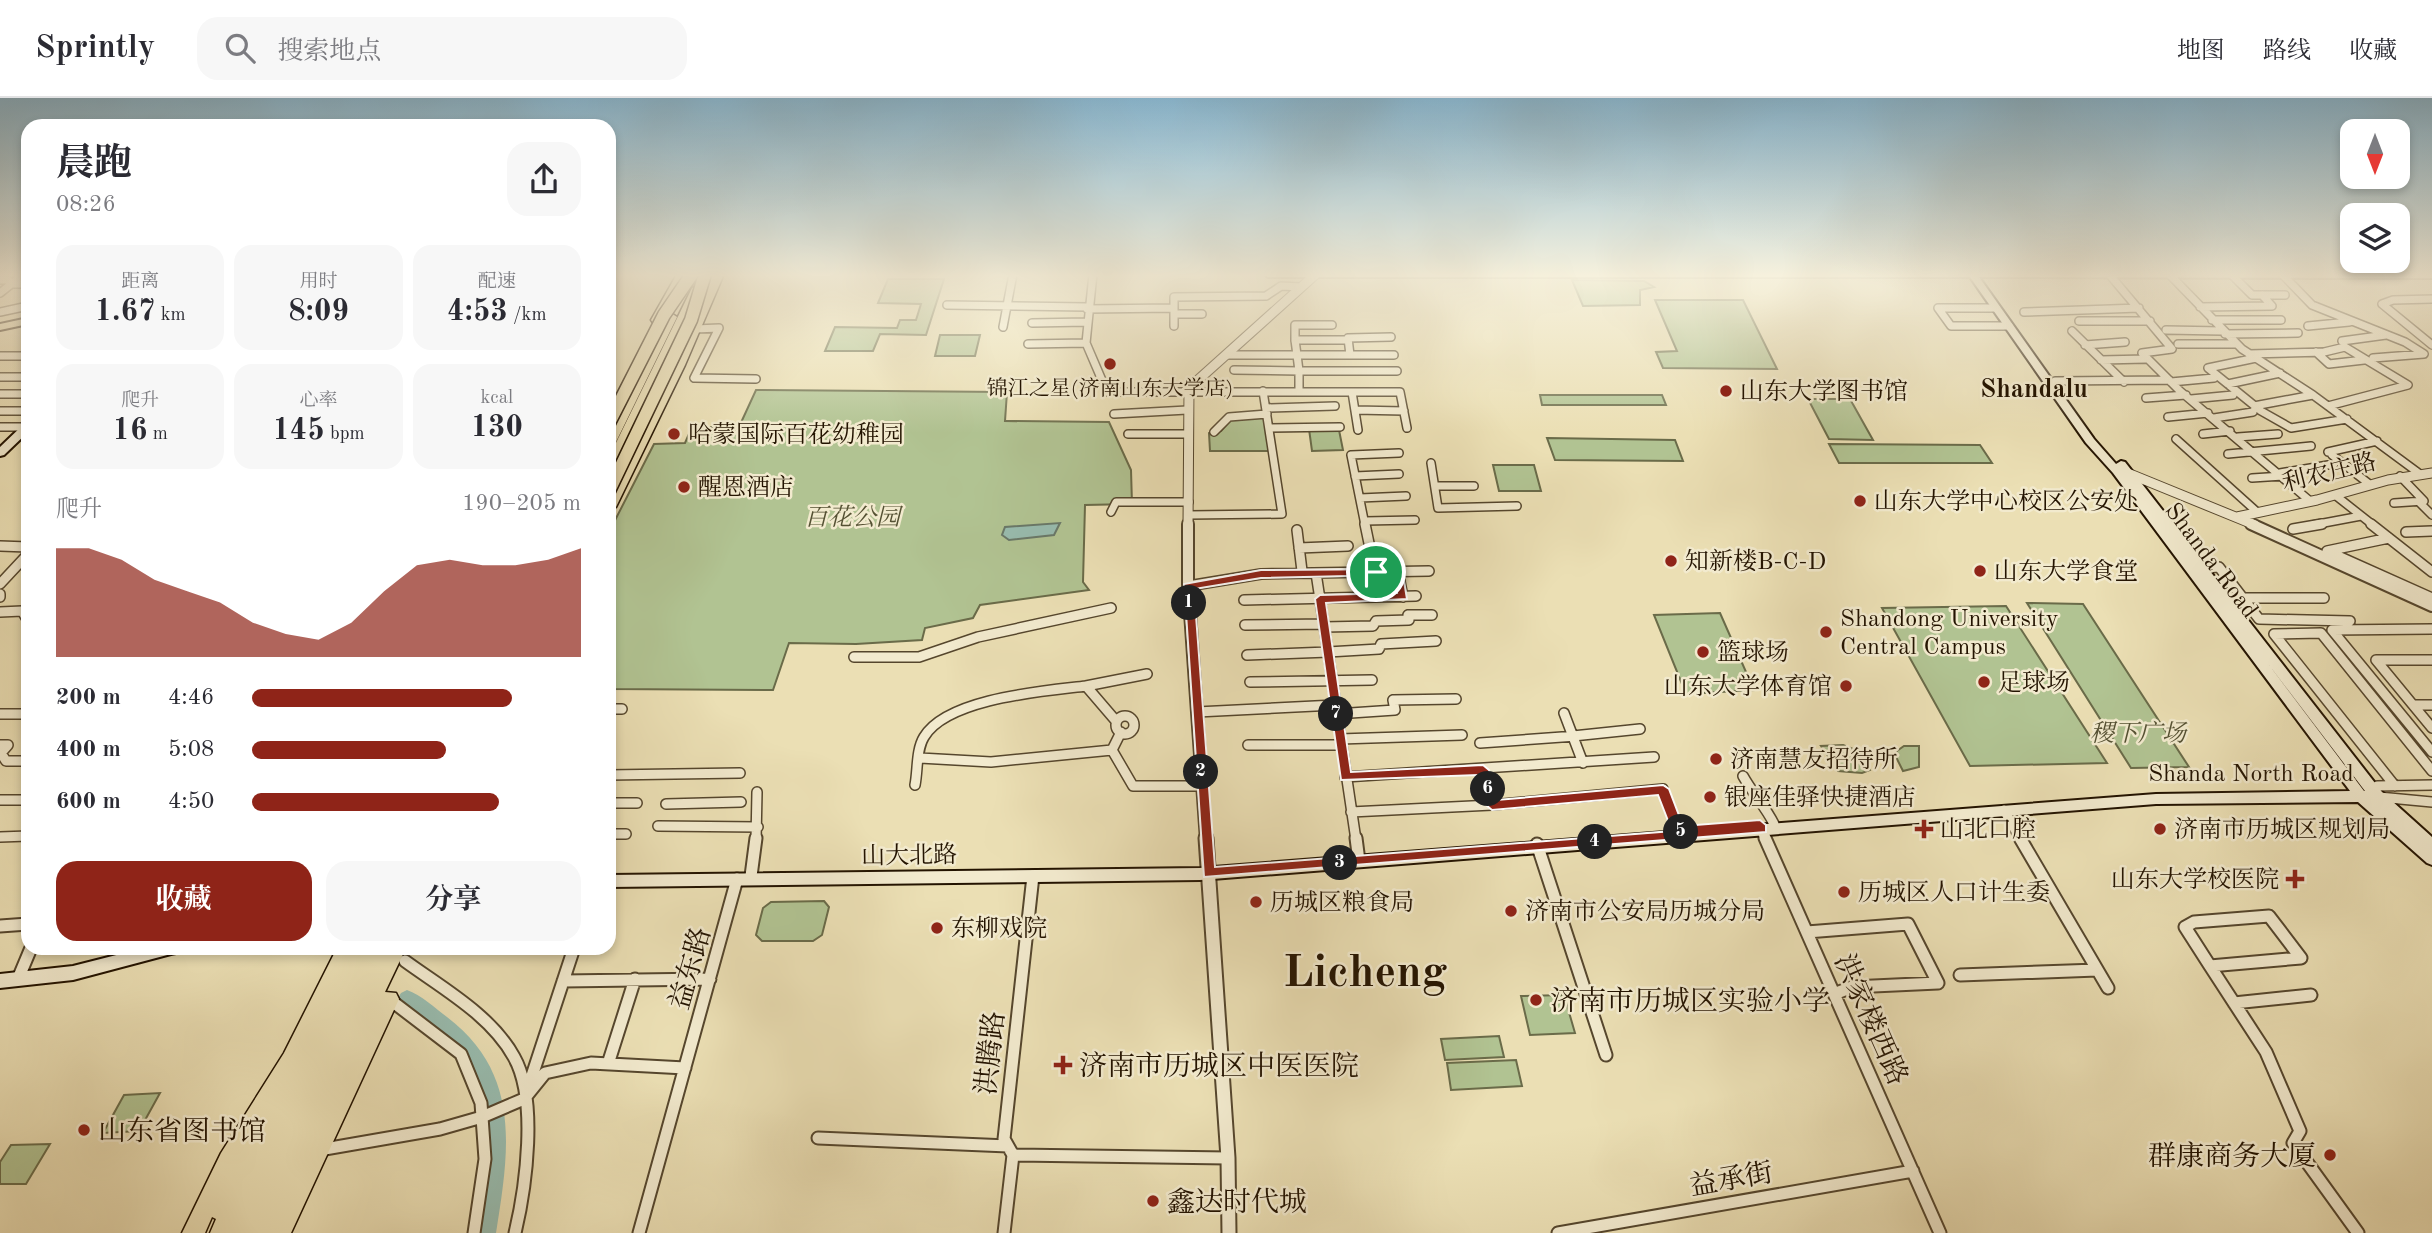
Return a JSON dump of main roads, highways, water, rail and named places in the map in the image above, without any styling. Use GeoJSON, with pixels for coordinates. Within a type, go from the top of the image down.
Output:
{"type":"FeatureCollection","features":[{"type":"Feature","properties":{"kind":"highway"},"geometry":{"type":"LineString","coordinates":[[616,402],[655,327]]}},
{"type":"Feature","properties":{"kind":"highway"},"geometry":{"type":"LineString","coordinates":[[616,409],[658,327]]}},
{"type":"Feature","properties":{"kind":"highway"},"geometry":{"type":"LineString","coordinates":[[616,422],[662,327]]}},
{"type":"Feature","properties":{"kind":"highway"},"geometry":{"type":"LineString","coordinates":[[616,428],[666,327]]}},
{"type":"Feature","properties":{"kind":"highway"},"geometry":{"type":"LineString","coordinates":[[616,457],[680,327]]}},
{"type":"Feature","properties":{"kind":"highway"},"geometry":{"type":"LineString","coordinates":[[616,468],[688,327]]}},
{"type":"Feature","properties":{"kind":"highway"},"geometry":{"type":"LineString","coordinates":[[616,476],[688,327]]}},
{"type":"Feature","properties":{"kind":"highway"},"geometry":{"type":"LineString","coordinates":[[616,492],[695,327]]}},
{"type":"Feature","properties":{"kind":"highway"},"geometry":{"type":"LineString","coordinates":[[643,347],[659,336]]}},
{"type":"Feature","properties":{"kind":"highway"},"geometry":{"type":"LineString","coordinates":[[204,1233],[260,1128],[344,955]]}},
{"type":"Feature","properties":{"kind":"highway"},"geometry":{"type":"LineString","coordinates":[[221,1233],[359,955]]}},
{"type":"Feature","properties":{"kind":"highway"},"geometry":{"type":"LineString","coordinates":[[243,1233],[393,955]]}},
{"type":"Feature","properties":{"kind":"highway"},"geometry":{"type":"LineString","coordinates":[[281,1233],[319,1150],[381,998],[394,955]]}},
{"type":"Feature","properties":{"kind":"highway"},"geometry":{"type":"LineString","coordinates":[[257,1233],[338,1070],[381,998]]}},
{"type":"Feature","properties":{"kind":"highway"},"geometry":{"type":"LineString","coordinates":[[193,1233],[229,1160],[291,1060]]}},
{"type":"Feature","properties":{"kind":"highway"},"geometry":{"type":"LineString","coordinates":[[211,1233],[278,1102],[291,1060]]}},
{"type":"Feature","properties":{"kind":"highway"},"geometry":{"type":"LineString","coordinates":[[265,1233],[314,1130],[338,1070]]}},
{"type":"Feature","properties":{"kind":"main road","name":"Shanda Road"},"geometry":{"type":"LineString","coordinates":[[2010,327],[2090,441],[2117,471],[2369,794],[2432,859]]}},
{"type":"Feature","properties":{"kind":"main road","name":"Shanda Road"},"geometry":{"type":"LineString","coordinates":[[2014,327],[2099,440],[2130,474],[2202,568],[2369,794],[2432,845]]}},
{"type":"Feature","properties":{"kind":"main road"},"geometry":{"type":"LineString","coordinates":[[0,453],[21,434]]}},
{"type":"Feature","properties":{"kind":"main road","name":"Shanda North Road"},"geometry":{"type":"LineString","coordinates":[[1538,845],[1679,832],[2156,799],[2369,794]]}},
{"type":"Feature","properties":{"kind":"main road","name":"Shanda North Road"},"geometry":{"type":"LineString","coordinates":[[1209,871],[2144,796],[2369,794]]}},
{"type":"Feature","properties":{"kind":"main road","name":"山大北路"},"geometry":{"type":"LineString","coordinates":[[616,879],[1033,876],[1209,871]]}},
{"type":"Feature","properties":{"kind":"main road","name":"山大北路"},"geometry":{"type":"LineString","coordinates":[[744,878],[1209,871]]}},
{"type":"Feature","properties":{"kind":"main road"},"geometry":{"type":"LineString","coordinates":[[0,981],[73,973],[144,955]]}},
{"type":"Feature","properties":{"kind":"water"},"geometry":{"type":"Polygon","coordinates":[[[1060,523],[1054,535],[1009,540],[1002,535],[1005,527],[1060,523]]]}},
{"type":"Feature","properties":{"kind":"waterway"},"geometry":{"type":"LineString","coordinates":[[407,998],[464,1043],[483,1070],[491,1091],[497,1138],[486,1233]]}},
{"type":"Feature","properties":{"kind":"place","name":"锦江之星(济南山东大学店)"},"geometry":{"type":"Point","coordinates":[1110,364]}},
{"type":"Feature","properties":{"kind":"place","name":"山东大学图书馆"},"geometry":{"type":"Point","coordinates":[1726,391]}},
{"type":"Feature","properties":{"kind":"place","name":"哈蒙国际百花幼稚园"},"geometry":{"type":"Point","coordinates":[674,434]}},
{"type":"Feature","properties":{"kind":"place","name":"醒恩酒店"},"geometry":{"type":"Point","coordinates":[684,487]}},
{"type":"Feature","properties":{"kind":"place","name":"山东大学中心校区公安处"},"geometry":{"type":"Point","coordinates":[1860,501]}},
{"type":"Feature","properties":{"kind":"place","name":"知新楼B-C-D"},"geometry":{"type":"Point","coordinates":[1671,561]}},
{"type":"Feature","properties":{"kind":"place","name":"山东大学食堂"},"geometry":{"type":"Point","coordinates":[1980,571]}},
{"type":"Feature","properties":{"kind":"place","name":"Shandong University Central Campus"},"geometry":{"type":"Point","coordinates":[1826,632]}},
{"type":"Feature","properties":{"kind":"place","name":"篮球场"},"geometry":{"type":"Point","coordinates":[1703,652]}},
{"type":"Feature","properties":{"kind":"place","name":"足球场"},"geometry":{"type":"Point","coordinates":[1984,682]}},
{"type":"Feature","properties":{"kind":"place","name":"山东大学体育馆"},"geometry":{"type":"Point","coordinates":[1846,686]}},
{"type":"Feature","properties":{"kind":"place","name":"济南慧友招待所"},"geometry":{"type":"Point","coordinates":[1716,759]}},
{"type":"Feature","properties":{"kind":"place","name":"银座佳驿快捷酒店"},"geometry":{"type":"Point","coordinates":[1710,797]}},
{"type":"Feature","properties":{"kind":"place","name":"山北口腔"},"geometry":{"type":"Point","coordinates":[1924,829]}},
{"type":"Feature","properties":{"kind":"place","name":"济南市历城区规划局"},"geometry":{"type":"Point","coordinates":[2160,829]}},
{"type":"Feature","properties":{"kind":"place","name":"山东大学校医院"},"geometry":{"type":"Point","coordinates":[2295,879]}},
{"type":"Feature","properties":{"kind":"place","name":"历城区人口计生委"},"geometry":{"type":"Point","coordinates":[1844,892]}},
{"type":"Feature","properties":{"kind":"place","name":"历城区粮食局"},"geometry":{"type":"Point","coordinates":[1256,902]}},
{"type":"Feature","properties":{"kind":"place","name":"济南市公安局历城分局"},"geometry":{"type":"Point","coordinates":[1511,911]}},
{"type":"Feature","properties":{"kind":"place","name":"东柳戏院"},"geometry":{"type":"Point","coordinates":[937,928]}},
{"type":"Feature","properties":{"kind":"place","name":"济南市历城区实验小学"},"geometry":{"type":"Point","coordinates":[1536,1000]}},
{"type":"Feature","properties":{"kind":"place","name":"济南市历城区中医医院"},"geometry":{"type":"Point","coordinates":[1063,1065]}},
{"type":"Feature","properties":{"kind":"place","name":"山东省图书馆"},"geometry":{"type":"Point","coordinates":[84,1130]}},
{"type":"Feature","properties":{"kind":"place","name":"群康商务大厦"},"geometry":{"type":"Point","coordinates":[2330,1155]}},
{"type":"Feature","properties":{"kind":"place","name":"鑫达时代城"},"geometry":{"type":"Point","coordinates":[1153,1201]}},
{"type":"Feature","properties":{"kind":"district","name":"Shandalu"},"geometry":{"type":"Point","coordinates":[2034,388]}},
{"type":"Feature","properties":{"kind":"district","name":"Licheng"},"geometry":{"type":"Point","coordinates":[1365,970]}},
{"type":"Feature","properties":{"kind":"park label","name":"百花公园"},"geometry":{"type":"Point","coordinates":[852,517]}},
{"type":"Feature","properties":{"kind":"park label","name":"稷下广场"},"geometry":{"type":"Point","coordinates":[2138,733]}}]}
